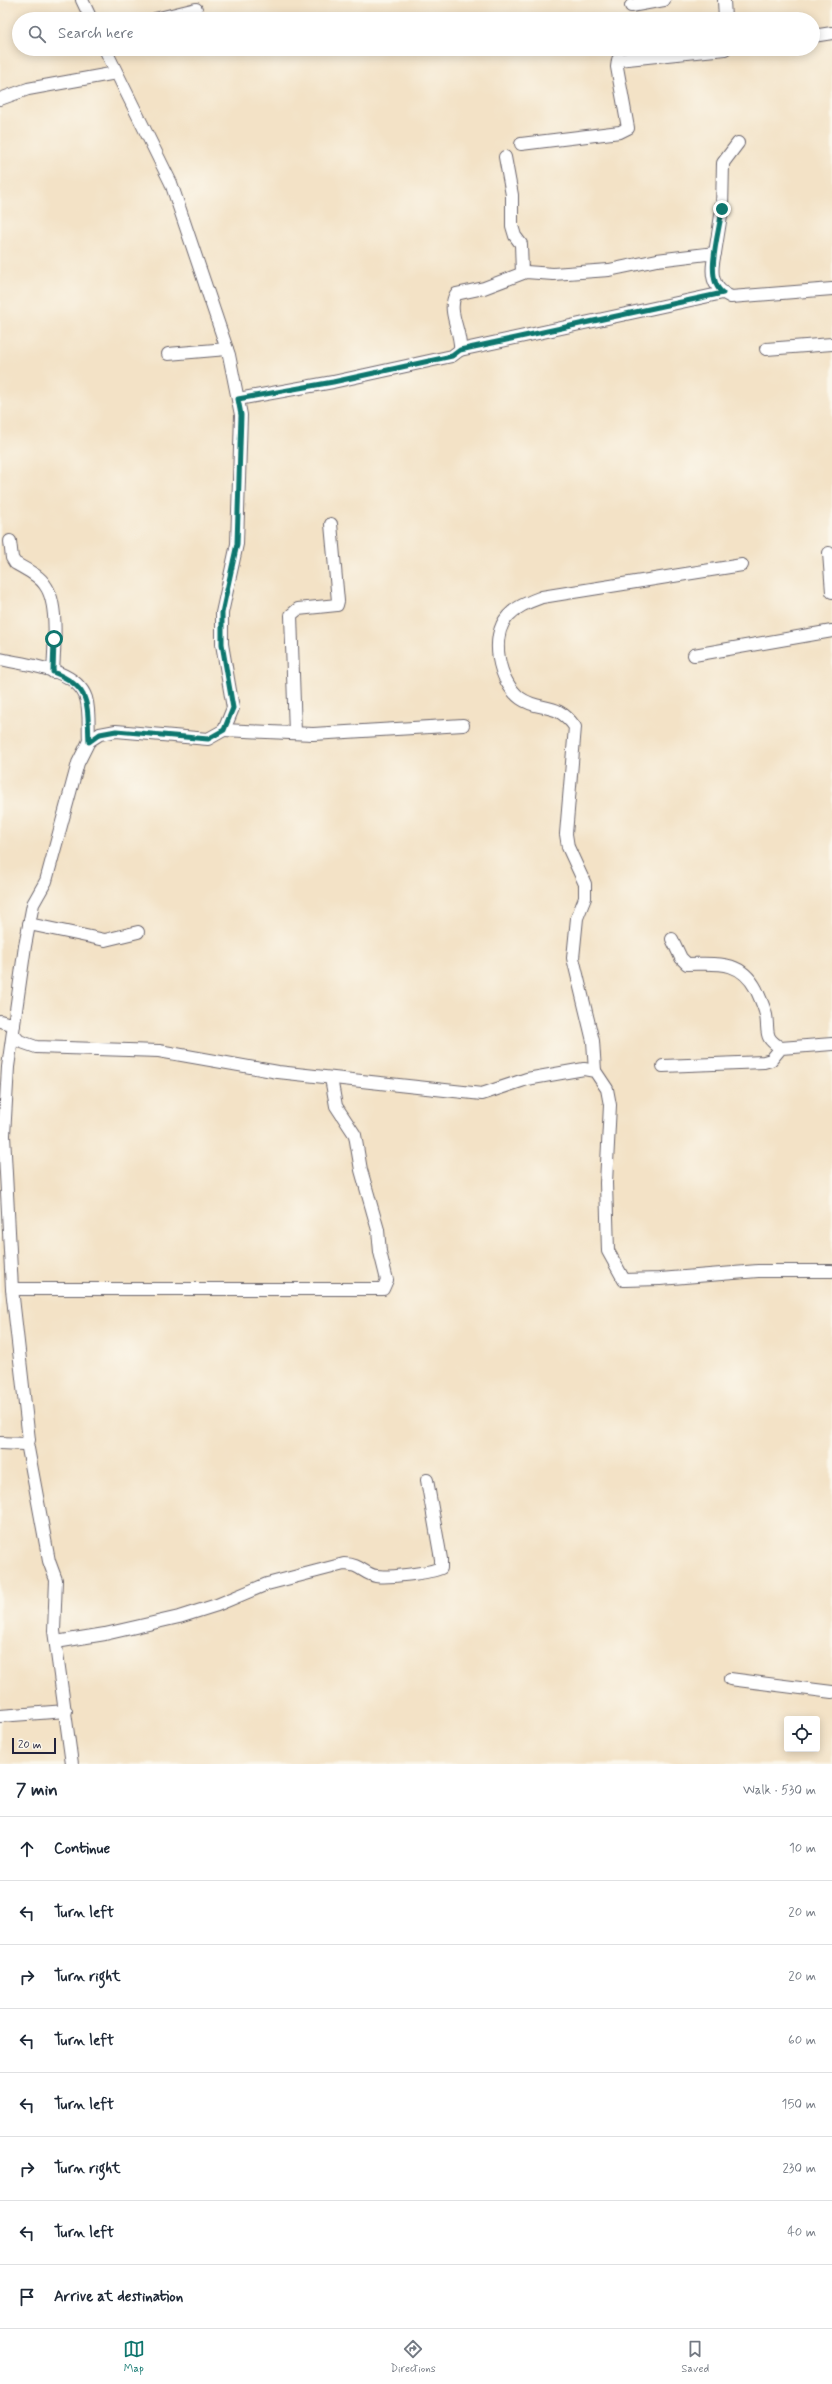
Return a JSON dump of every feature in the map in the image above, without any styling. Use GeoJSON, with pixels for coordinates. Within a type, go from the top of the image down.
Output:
{"type":"FeatureCollection","features":[{"type":"Feature","properties":{"kind":"street"},"geometry":{"type":"LineString","coordinates":[[82,0],[88,12]]}},
{"type":"Feature","properties":{"kind":"street"},"geometry":{"type":"LineString","coordinates":[[630,6],[664,0]]}},
{"type":"Feature","properties":{"kind":"street"},"geometry":{"type":"LineString","coordinates":[[724,0],[725,12]]}},
{"type":"Feature","properties":{"kind":"street"},"geometry":{"type":"LineString","coordinates":[[184,12],[196,9]]}},
{"type":"Feature","properties":{"kind":"street"},"geometry":{"type":"LineString","coordinates":[[820,35],[832,34]]}},
{"type":"Feature","properties":{"kind":"street"},"geometry":{"type":"LineString","coordinates":[[108,56],[171,183],[227,349],[241,415],[237,544],[222,613],[222,644],[233,708],[224,730]]}},
{"type":"Feature","properties":{"kind":"street"},"geometry":{"type":"LineString","coordinates":[[521,144],[620,132],[628,128],[617,62],[620,59],[652,56]]}},
{"type":"Feature","properties":{"kind":"street"},"geometry":{"type":"LineString","coordinates":[[0,99],[28,89],[116,73]]}},
{"type":"Feature","properties":{"kind":"street"},"geometry":{"type":"LineString","coordinates":[[738,143],[723,163],[722,209],[715,253],[714,282],[717,290],[731,296],[749,296],[832,289]]}},
{"type":"Feature","properties":{"kind":"street"},"geometry":{"type":"LineString","coordinates":[[505,157],[512,195],[512,226],[515,236],[521,244],[522,273]]}},
{"type":"Feature","properties":{"kind":"street"},"geometry":{"type":"LineString","coordinates":[[460,350],[461,342],[453,313],[453,300],[456,294],[484,288],[522,273],[553,274],[609,270],[657,260],[715,253]]}},
{"type":"Feature","properties":{"kind":"street"},"geometry":{"type":"LineString","coordinates":[[238,399],[340,381],[452,356],[460,350],[723,293]]}},
{"type":"Feature","properties":{"kind":"street"},"geometry":{"type":"LineString","coordinates":[[766,348],[832,344]]}},
{"type":"Feature","properties":{"kind":"street"},"geometry":{"type":"LineString","coordinates":[[168,354],[227,349]]}},
{"type":"Feature","properties":{"kind":"street"},"geometry":{"type":"LineString","coordinates":[[295,733],[291,615],[298,609],[336,605],[338,601],[331,524]]}},
{"type":"Feature","properties":{"kind":"street"},"geometry":{"type":"LineString","coordinates":[[10,541],[12,558],[15,563],[46,585],[49,594],[54,639],[53,672]]}},
{"type":"Feature","properties":{"kind":"street"},"geometry":{"type":"LineString","coordinates":[[829,554],[832,592]]}},
{"type":"Feature","properties":{"kind":"street"},"geometry":{"type":"LineString","coordinates":[[742,565],[542,597],[520,606],[507,617],[501,630],[498,645],[500,664],[508,686],[520,698],[560,710],[575,727],[566,834],[568,848],[585,884],[585,898],[577,918],[573,958],[593,1041],[595,1071],[607,1089],[610,1104],[606,1183],[608,1251],[624,1280],[660,1279],[758,1271],[832,1271]]}},
{"type":"Feature","properties":{"kind":"street"},"geometry":{"type":"LineString","coordinates":[[694,655],[832,631]]}},
{"type":"Feature","properties":{"kind":"street"},"geometry":{"type":"LineString","coordinates":[[0,659],[53,672],[78,685],[86,699],[89,742]]}},
{"type":"Feature","properties":{"kind":"street"},"geometry":{"type":"LineString","coordinates":[[72,1764],[56,1642],[56,1580],[48,1561],[27,1443],[30,1440],[12,1289],[3,1093],[33,904],[46,880],[52,863],[78,763],[89,742],[100,734],[116,731],[208,739],[224,730],[313,734],[463,725]]}},
{"type":"Feature","properties":{"kind":"street"},"geometry":{"type":"LineString","coordinates":[[29,924],[105,940],[138,932]]}},
{"type":"Feature","properties":{"kind":"street"},"geometry":{"type":"LineString","coordinates":[[672,939],[681,958],[687,964],[720,963],[740,969],[753,983],[764,1006],[766,1034],[771,1042],[781,1048],[832,1044]]}},
{"type":"Feature","properties":{"kind":"street"},"geometry":{"type":"LineString","coordinates":[[0,1021],[13,1029],[19,1041],[36,1047],[160,1051],[240,1066],[331,1078],[482,1094],[527,1080],[584,1069],[595,1071]]}},
{"type":"Feature","properties":{"kind":"street"},"geometry":{"type":"LineString","coordinates":[[664,1066],[764,1062],[771,1060],[781,1048]]}},
{"type":"Feature","properties":{"kind":"street"},"geometry":{"type":"LineString","coordinates":[[12,1289],[383,1289],[387,1280],[380,1252],[378,1230],[361,1170],[355,1135],[336,1106],[331,1078]]}},
{"type":"Feature","properties":{"kind":"street"},"geometry":{"type":"LineString","coordinates":[[0,1443],[27,1443]]}},
{"type":"Feature","properties":{"kind":"street"},"geometry":{"type":"LineString","coordinates":[[56,1642],[105,1634],[179,1617],[217,1605],[267,1584],[344,1564],[355,1564],[375,1576],[432,1572],[441,1568],[441,1559],[427,1480]]}},
{"type":"Feature","properties":{"kind":"street"},"geometry":{"type":"LineString","coordinates":[[730,1679],[832,1692]]}},
{"type":"Feature","properties":{"kind":"street"},"geometry":{"type":"LineString","coordinates":[[0,1716],[66,1711]]}},
{"type":"Feature","properties":{"kind":"route"},"geometry":{"type":"LineString","coordinates":[[54,639],[53,672],[66,677],[78,685],[86,699],[89,742],[100,734],[116,731],[187,739],[208,739],[224,730],[233,708],[222,644],[222,613],[237,544],[241,415],[238,399],[333,382],[452,356],[460,350],[723,293],[717,290],[714,282],[713,261],[722,209]]}}]}
